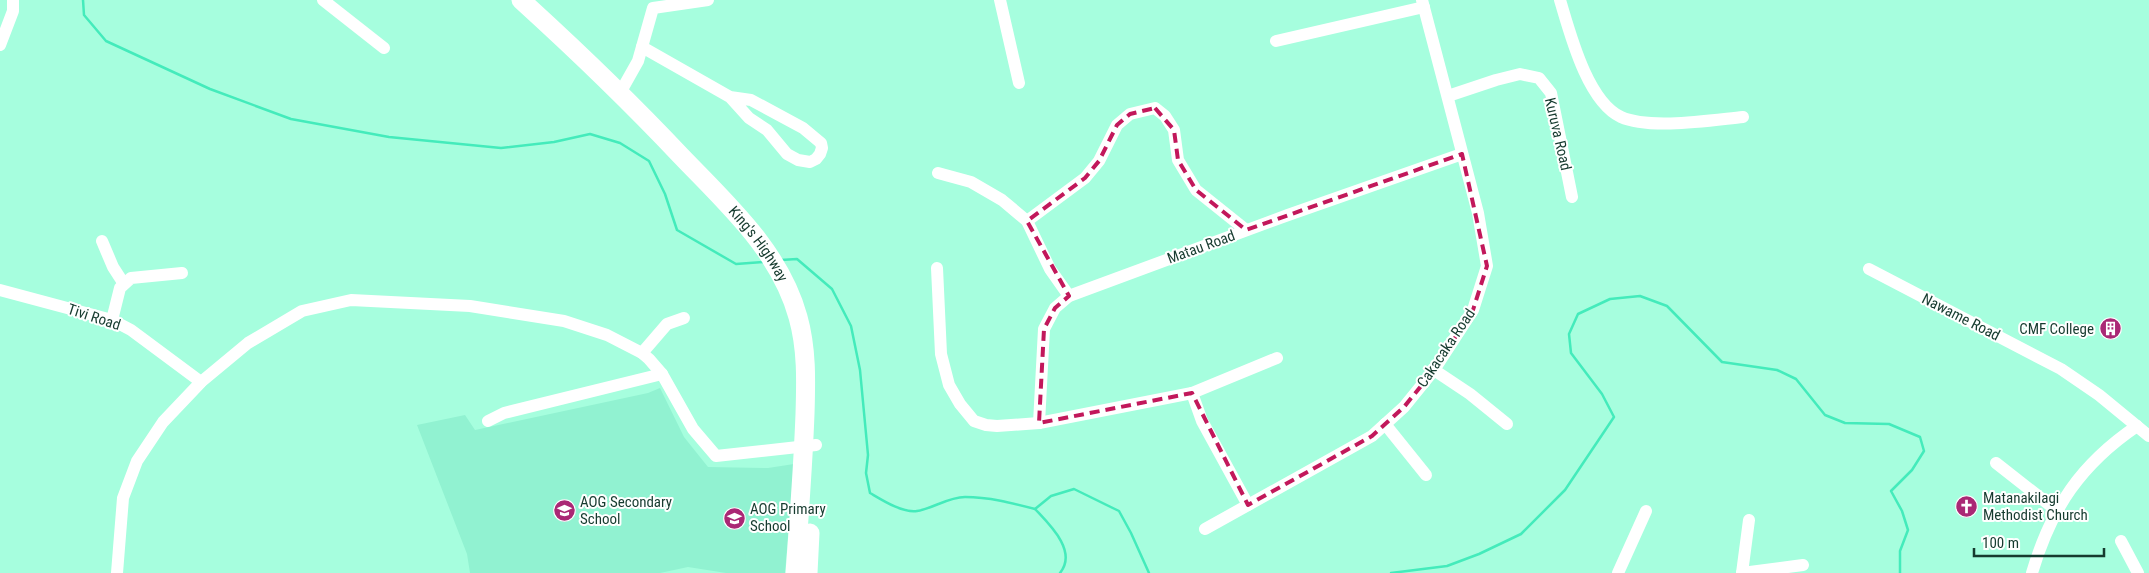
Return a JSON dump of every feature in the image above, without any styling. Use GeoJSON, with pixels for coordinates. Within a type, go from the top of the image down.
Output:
{"type":"FeatureCollection","features":[{"type":"Feature","properties":{"kind":"highway","name":"King's Highway"},"geometry":{"type":"LineString","coordinates":[[521,0],[678,135],[777,258],[798,316],[806,366],[810,446],[808,573]]}},
{"type":"Feature","properties":{"kind":"highway","name":"King's Highway"},"geometry":{"type":"LineString","coordinates":[[536,0],[623,89]]}},
{"type":"Feature","properties":{"kind":"highway","name":"King's Highway"},"geometry":{"type":"LineString","coordinates":[[795,573],[810,446]]}},
{"type":"Feature","properties":{"kind":"street"},"geometry":{"type":"LineString","coordinates":[[0,44],[13,11],[13,0]]}},
{"type":"Feature","properties":{"kind":"street"},"geometry":{"type":"LineString","coordinates":[[323,0],[384,48]]}},
{"type":"Feature","properties":{"kind":"street"},"geometry":{"type":"LineString","coordinates":[[623,89],[638,61],[652,4],[708,0]]}},
{"type":"Feature","properties":{"kind":"street"},"geometry":{"type":"LineString","coordinates":[[1000,0],[1019,83]]}},
{"type":"Feature","properties":{"kind":"street"},"geometry":{"type":"LineString","coordinates":[[1560,0],[1573,44],[1586,76],[1604,102],[1621,116],[1672,124],[1743,117]]}},
{"type":"Feature","properties":{"kind":"street"},"geometry":{"type":"LineString","coordinates":[[1276,41],[1423,4]]}},
{"type":"Feature","properties":{"kind":"street","name":"Cakacaka Road"},"geometry":{"type":"LineString","coordinates":[[1204,529],[1372,436],[1404,407],[1434,370],[1473,310],[1487,266],[1478,213],[1423,4]]}},
{"type":"Feature","properties":{"kind":"street"},"geometry":{"type":"LineString","coordinates":[[642,47],[730,97],[749,118],[767,130],[787,154],[798,160],[810,162],[820,154],[821,143],[803,128],[750,100],[730,97]]}},
{"type":"Feature","properties":{"kind":"street","name":"Kuruva Road"},"geometry":{"type":"LineString","coordinates":[[1448,96],[1520,74],[1539,78],[1551,93],[1572,197]]}},
{"type":"Feature","properties":{"kind":"street"},"geometry":{"type":"LineString","coordinates":[[1027,221],[1085,178],[1099,161],[1117,125],[1130,114],[1155,108],[1165,116],[1174,130],[1178,160],[1196,190],[1246,230]]}},
{"type":"Feature","properties":{"kind":"street","name":"Matau Road"},"geometry":{"type":"LineString","coordinates":[[1039,424],[1044,329],[1055,308],[1069,296],[1246,230],[1462,154]]}},
{"type":"Feature","properties":{"kind":"street"},"geometry":{"type":"LineString","coordinates":[[938,173],[971,182],[1002,200],[1027,221],[1050,269],[1069,296]]}},
{"type":"Feature","properties":{"kind":"street"},"geometry":{"type":"LineString","coordinates":[[102,241],[113,268],[124,284]]}},
{"type":"Feature","properties":{"kind":"street"},"geometry":{"type":"LineString","coordinates":[[937,268],[941,354],[949,385],[960,404],[974,421],[986,425],[1039,424],[1192,393],[1277,358]]}},
{"type":"Feature","properties":{"kind":"street","name":"Nawame Road"},"geometry":{"type":"LineString","coordinates":[[1869,269],[2061,368],[2100,395],[2149,436]]}},
{"type":"Feature","properties":{"kind":"street"},"geometry":{"type":"LineString","coordinates":[[112,320],[120,288],[131,278],[182,273]]}},
{"type":"Feature","properties":{"kind":"street","name":"Tivi Road"},"geometry":{"type":"LineString","coordinates":[[0,290],[112,320],[131,330],[201,382]]}},
{"type":"Feature","properties":{"kind":"street"},"geometry":{"type":"LineString","coordinates":[[117,573],[123,498],[137,461],[163,422],[201,382],[248,343],[302,310],[351,300],[443,303],[564,321],[601,332],[642,353],[662,374],[693,429],[716,456],[810,446]]}},
{"type":"Feature","properties":{"kind":"street"},"geometry":{"type":"LineString","coordinates":[[642,353],[667,324],[684,318]]}},
{"type":"Feature","properties":{"kind":"street"},"geometry":{"type":"LineString","coordinates":[[1434,370],[1470,394],[1507,424]]}},
{"type":"Feature","properties":{"kind":"street"},"geometry":{"type":"LineString","coordinates":[[488,421],[504,413],[662,374]]}},
{"type":"Feature","properties":{"kind":"street"},"geometry":{"type":"LineString","coordinates":[[1192,393],[1202,420],[1248,505]]}},
{"type":"Feature","properties":{"kind":"street"},"geometry":{"type":"LineString","coordinates":[[1385,424],[1426,475]]}},
{"type":"Feature","properties":{"kind":"street"},"geometry":{"type":"LineString","coordinates":[[2032,573],[2056,510],[2082,474],[2110,444],[2137,426]]}},
{"type":"Feature","properties":{"kind":"street"},"geometry":{"type":"LineString","coordinates":[[1996,463],[2056,510]]}},
{"type":"Feature","properties":{"kind":"street"},"geometry":{"type":"LineString","coordinates":[[1618,573],[1646,511]]}},
{"type":"Feature","properties":{"kind":"street"},"geometry":{"type":"LineString","coordinates":[[1749,520],[1742,573],[1802,565]]}},
{"type":"Feature","properties":{"kind":"street"},"geometry":{"type":"LineString","coordinates":[[2121,541],[2138,573]]}},
{"type":"Feature","properties":{"kind":"highlighted area"},"geometry":{"type":"Polygon","coordinates":[[[1155,108],[1174,130],[1178,160],[1196,190],[1246,230],[1462,154],[1487,266],[1473,310],[1434,370],[1404,407],[1372,436],[1248,505],[1192,393],[1039,423],[1044,329],[1055,308],[1069,296],[1027,221],[1085,178],[1099,161],[1117,125],[1130,114],[1155,108]]]}},
{"type":"Feature","properties":{"kind":"shaded area","name":"AOG Secondary School"},"geometry":{"type":"Polygon","coordinates":[[[660,388],[684,437],[708,467],[768,468],[794,464],[785,573],[726,573],[688,567],[660,573],[470,573],[467,554],[417,425],[465,415],[475,430],[648,393],[660,388]]]}},
{"type":"Feature","properties":{"kind":"waterway"},"geometry":{"type":"LineString","coordinates":[[83,0],[84,15],[106,41],[210,89],[291,119],[389,137],[501,148],[554,142],[590,134],[620,143],[649,161],[665,194],[677,230],[736,264],[763,262]]}},
{"type":"Feature","properties":{"kind":"waterway"},"geometry":{"type":"LineString","coordinates":[[781,260],[797,259],[832,289],[851,326],[860,370],[868,455],[866,473],[870,493],[892,505],[911,511],[923,510],[952,499],[965,497],[992,499],[1035,509],[1051,496],[1074,489],[1119,511],[1149,573]]}},
{"type":"Feature","properties":{"kind":"waterway"},"geometry":{"type":"LineString","coordinates":[[1391,573],[1447,566],[1479,554],[1521,534],[1565,490],[1614,417],[1602,394],[1571,353],[1569,334],[1578,314],[1610,299],[1640,296],[1667,306],[1722,362],[1777,370],[1796,379],[1825,415],[1845,423],[1889,424],[1920,437],[1924,451],[1912,470],[1891,491],[1902,511],[1908,530],[1900,551],[1900,573]]}},
{"type":"Feature","properties":{"kind":"waterway"},"geometry":{"type":"LineString","coordinates":[[1035,509],[1054,530],[1064,547],[1065,565],[1060,573]]}},
{"type":"Feature","properties":{"kind":"place","name":"CMF College"},"geometry":{"type":"Point","coordinates":[2110,329]}},
{"type":"Feature","properties":{"kind":"place","name":"Matanakilagi Methodist Church"},"geometry":{"type":"Point","coordinates":[1967,507]}},
{"type":"Feature","properties":{"kind":"place","name":"AOG Secondary School"},"geometry":{"type":"Point","coordinates":[564,511]}},
{"type":"Feature","properties":{"kind":"place","name":"AOG Primary School"},"geometry":{"type":"Point","coordinates":[734,518]}}]}
